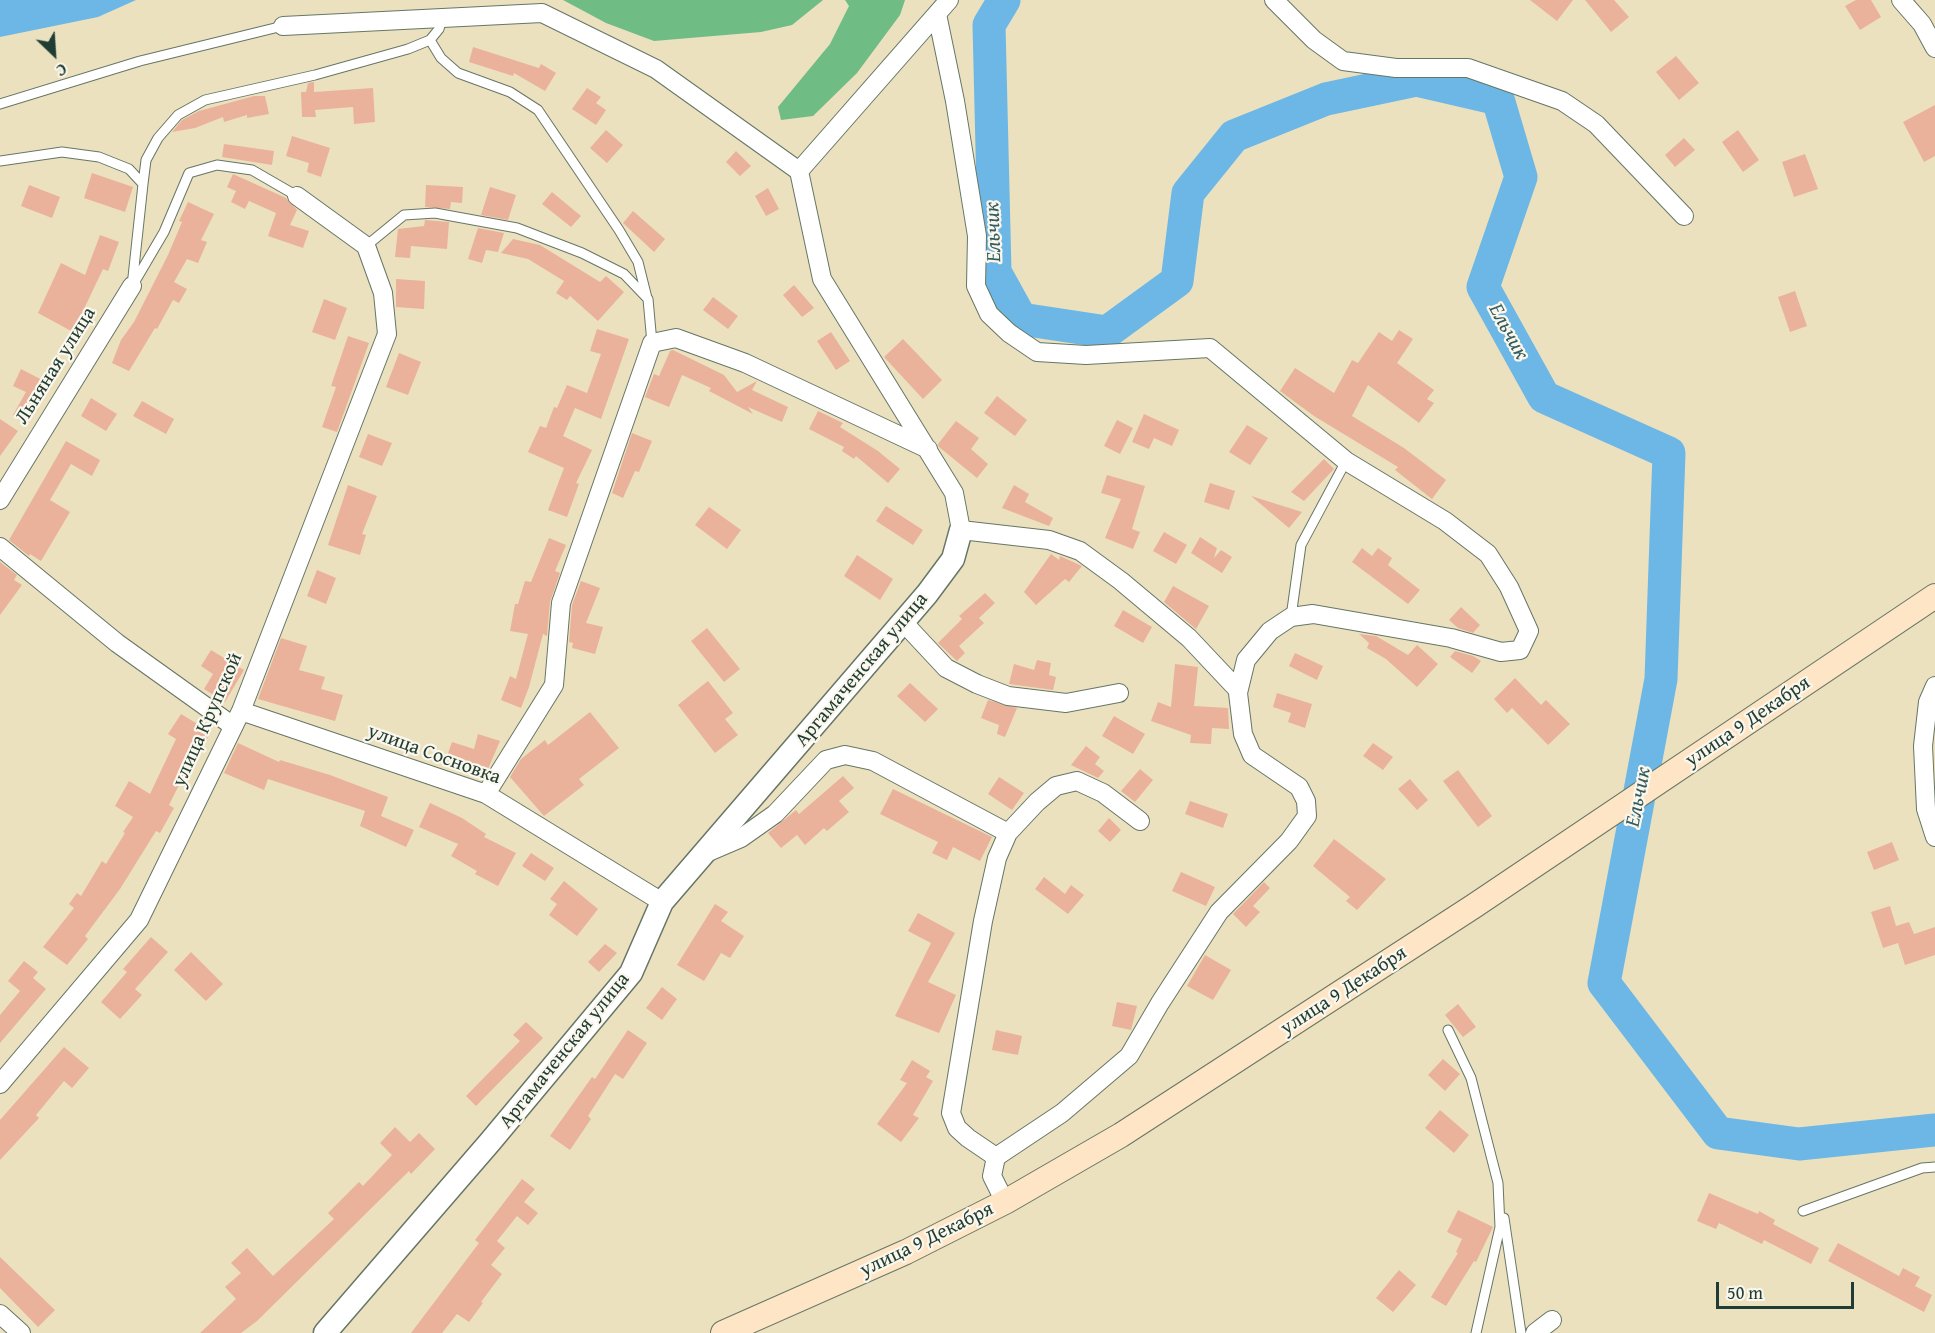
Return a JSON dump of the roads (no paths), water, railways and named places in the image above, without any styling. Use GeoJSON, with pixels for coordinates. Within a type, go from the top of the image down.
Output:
{"type":"FeatureCollection","features":[{"type":"Feature","properties":{"kind":"main road","name":"улица 9 Декабря"},"geometry":{"type":"LineString","coordinates":[[723,1333],[906,1252],[1005,1202],[1121,1135],[1474,906],[1935,596]]}},
{"type":"Feature","properties":{"kind":"street"},"geometry":{"type":"LineString","coordinates":[[800,171],[949,0]]}},
{"type":"Feature","properties":{"kind":"street"},"geometry":{"type":"LineString","coordinates":[[1274,0],[1285,8],[1314,40],[1343,61],[1396,68],[1468,68],[1562,101],[1596,124],[1684,216]]}},
{"type":"Feature","properties":{"kind":"street"},"geometry":{"type":"LineString","coordinates":[[1901,0],[1929,21],[1935,48]]}},
{"type":"Feature","properties":{"kind":"street"},"geometry":{"type":"LineString","coordinates":[[283,26],[542,13],[656,69],[800,171],[822,279],[954,492],[961,530],[1049,540],[1080,551],[1121,581],[1188,638],[1238,690]]}},
{"type":"Feature","properties":{"kind":"street"},"geometry":{"type":"LineString","coordinates":[[937,14],[955,102],[977,236],[976,286],[989,314],[1009,333],[1037,352],[1086,356],[1210,348],[1346,461],[1445,521],[1488,554],[1509,587],[1529,630],[1520,650],[1501,652],[1451,638],[1313,614],[1292,617],[1270,631],[1246,660],[1238,690],[1243,734],[1252,754],[1299,787],[1306,801],[1307,816],[1289,842],[1219,912],[1160,1003],[1129,1056],[1062,1113],[996,1157],[992,1176],[1005,1202]]}},
{"type":"Feature","properties":{"kind":"street"},"geometry":{"type":"LineString","coordinates":[[297,196],[366,246]]}},
{"type":"Feature","properties":{"kind":"street","name":"улица Крупской"},"geometry":{"type":"LineString","coordinates":[[0,1084],[140,920],[237,718],[387,334],[383,293],[366,246]]}},
{"type":"Feature","properties":{"kind":"street","name":"Льняная улица"},"geometry":{"type":"LineString","coordinates":[[0,500],[132,286]]}},
{"type":"Feature","properties":{"kind":"street"},"geometry":{"type":"LineString","coordinates":[[486,794],[554,685],[561,603],[652,344],[676,338],[745,363],[928,450]]}},
{"type":"Feature","properties":{"kind":"street","name":"Аргамаченская улица"},"geometry":{"type":"LineString","coordinates":[[325,1333],[490,1142],[631,973],[662,902],[904,623],[953,559],[961,530]]}},
{"type":"Feature","properties":{"kind":"street","name":"улица Сосновка"},"geometry":{"type":"LineString","coordinates":[[0,547],[117,643],[237,718],[486,794],[662,902]]}},
{"type":"Feature","properties":{"kind":"street"},"geometry":{"type":"LineString","coordinates":[[904,623],[946,668],[977,684],[1008,696],[1040,702],[1066,703],[1119,693]]}},
{"type":"Feature","properties":{"kind":"street"},"geometry":{"type":"LineString","coordinates":[[1931,694],[1923,746],[1926,808],[1935,837]]}},
{"type":"Feature","properties":{"kind":"street"},"geometry":{"type":"LineString","coordinates":[[704,854],[741,838],[776,814],[826,760],[845,755],[873,761],[1008,833]]}},
{"type":"Feature","properties":{"kind":"street"},"geometry":{"type":"LineString","coordinates":[[996,1157],[957,1128],[951,1113],[983,921],[997,858],[1008,833],[1037,802],[1056,786],[1077,781],[1103,793],[1140,821]]}},
{"type":"Feature","properties":{"kind":"street"},"geometry":{"type":"LineString","coordinates":[[0,1314],[21,1333]]}},
{"type":"Feature","properties":{"kind":"street"},"geometry":{"type":"LineString","coordinates":[[1535,1333],[1552,1320]]}},
{"type":"Feature","properties":{"kind":"lane"},"geometry":{"type":"LineString","coordinates":[[132,286],[146,160],[158,138],[178,116],[206,100],[369,61],[430,40],[439,29],[442,18]]}},
{"type":"Feature","properties":{"kind":"lane"},"geometry":{"type":"LineString","coordinates":[[0,104],[140,61],[283,26]]}},
{"type":"Feature","properties":{"kind":"lane"},"geometry":{"type":"LineString","coordinates":[[430,40],[441,58],[458,72],[510,92],[538,110],[638,262],[648,299],[652,344]]}},
{"type":"Feature","properties":{"kind":"lane"},"geometry":{"type":"LineString","coordinates":[[0,160],[62,152],[99,157],[129,169],[143,184]]}},
{"type":"Feature","properties":{"kind":"lane"},"geometry":{"type":"LineString","coordinates":[[132,286],[164,232],[189,173],[217,165],[252,170],[297,196]]}},
{"type":"Feature","properties":{"kind":"lane"},"geometry":{"type":"LineString","coordinates":[[366,246],[404,215],[435,213],[517,228],[582,253],[624,274],[648,299]]}},
{"type":"Feature","properties":{"kind":"lane"},"geometry":{"type":"LineString","coordinates":[[1292,617],[1301,545],[1346,461]]}},
{"type":"Feature","properties":{"kind":"lane"},"geometry":{"type":"LineString","coordinates":[[1931,694],[1935,728]]}},
{"type":"Feature","properties":{"kind":"lane"},"geometry":{"type":"LineString","coordinates":[[1448,1030],[1471,1078],[1498,1183],[1521,1333]]}},
{"type":"Feature","properties":{"kind":"lane"},"geometry":{"type":"LineString","coordinates":[[1803,1211],[1923,1168],[1935,1167]]}},
{"type":"Feature","properties":{"kind":"lane"},"geometry":{"type":"LineString","coordinates":[[1476,1333],[1500,1227],[1498,1183]]}},
{"type":"Feature","properties":{"kind":"water"},"geometry":{"type":"Polygon","coordinates":[[[0,0],[136,0],[98,17],[0,37],[0,0]]]}},
{"type":"Feature","properties":{"kind":"waterway","name":"Ельчик"},"geometry":{"type":"LineString","coordinates":[[1004,0],[989,25],[995,272],[1021,319],[1107,332],[1177,281],[1188,193],[1234,136],[1326,99],[1416,80],[1498,99],[1521,177],[1483,287],[1544,397],[1669,453],[1661,679],[1604,983],[1718,1133],[1799,1144],[1935,1130]]}}]}
